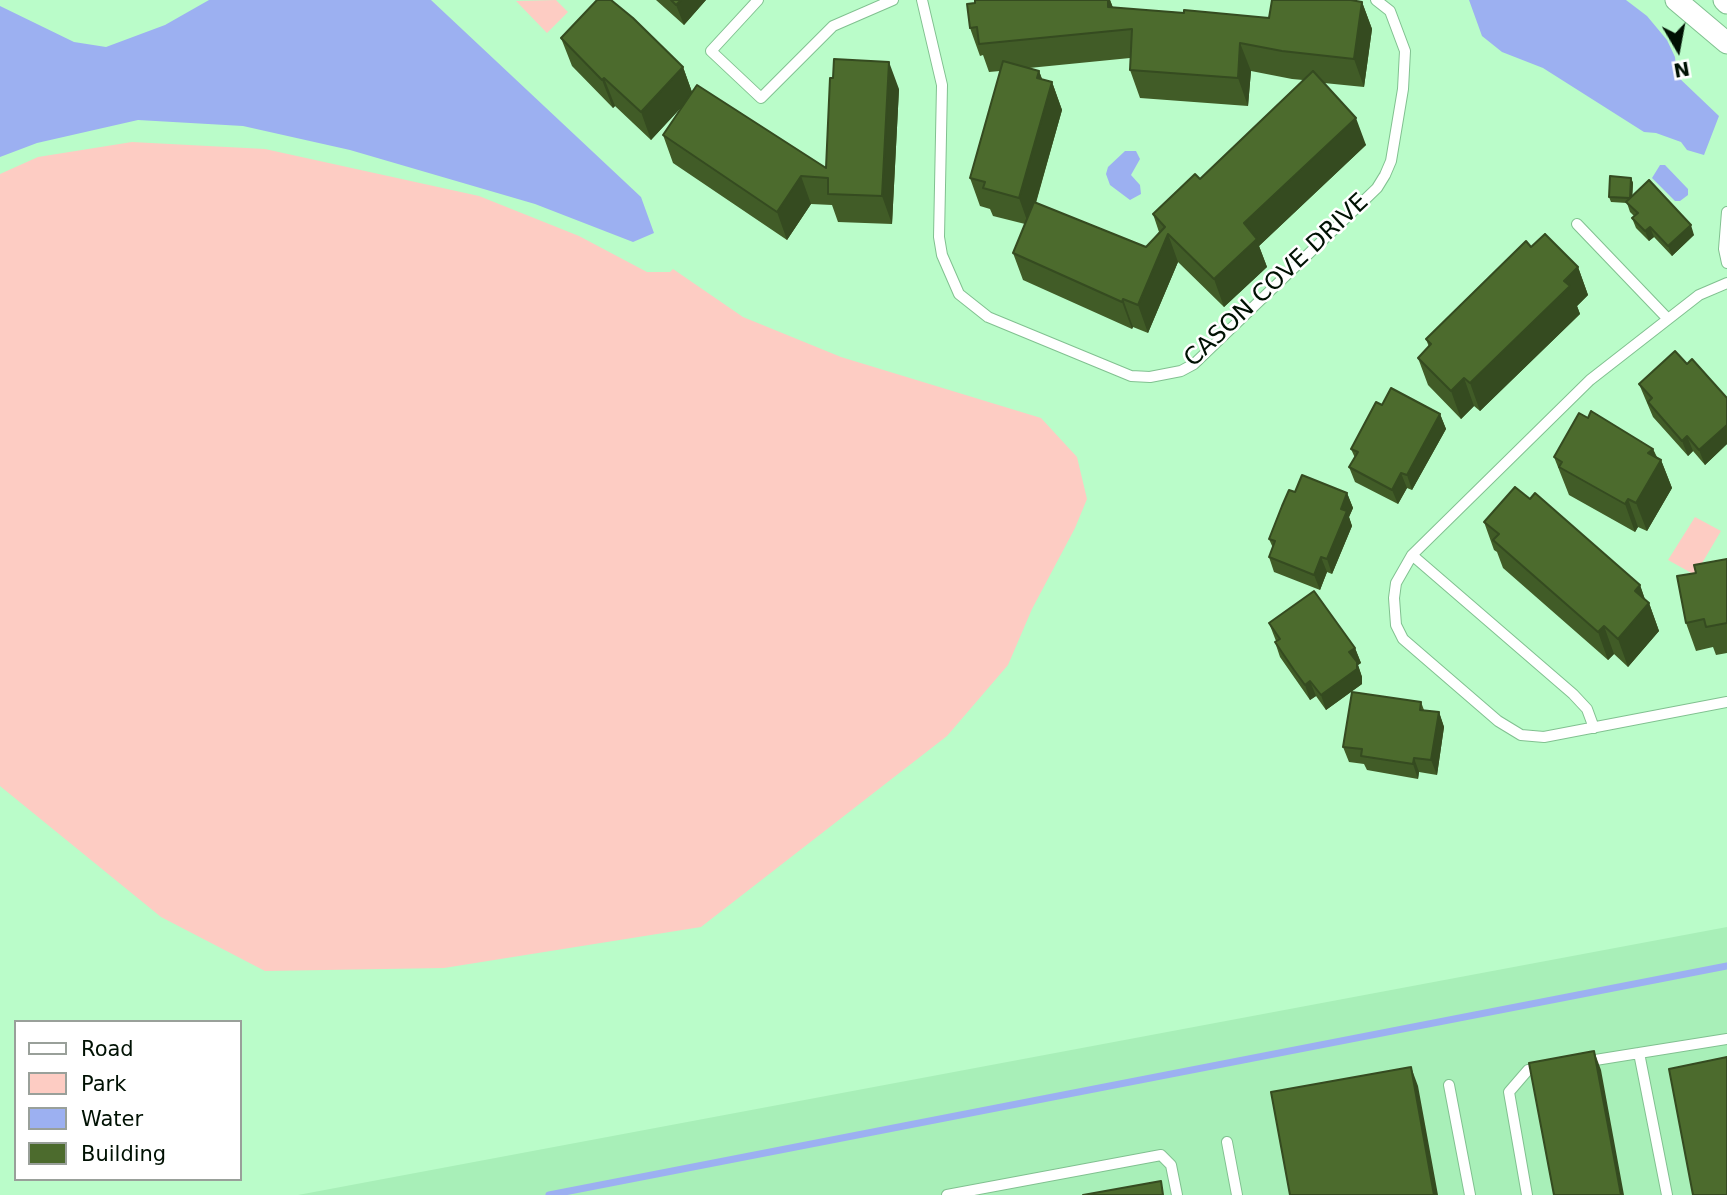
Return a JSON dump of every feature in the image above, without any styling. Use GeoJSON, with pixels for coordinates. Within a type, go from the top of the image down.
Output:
{"type":"FeatureCollection","features":[{"type":"Feature","properties":{"kind":"street"},"geometry":{"type":"LineString","coordinates":[[1676,0],[1716,30],[1727,43]]}},
{"type":"Feature","properties":{"kind":"lane"},"geometry":{"type":"LineString","coordinates":[[758,0],[711,51],[761,98],[833,26],[892,0]]}},
{"type":"Feature","properties":{"kind":"lane","name":"CASON COVE DRIVE"},"geometry":{"type":"LineString","coordinates":[[922,0],[942,86],[939,237],[942,255],[959,294],[988,317],[1131,376],[1150,377],[1181,371],[1194,364],[1381,182],[1391,161],[1405,67],[1398,27],[1390,11],[1376,0]]}},
{"type":"Feature","properties":{"kind":"lane"},"geometry":{"type":"LineString","coordinates":[[1727,212],[1724,249],[1727,263]]}},
{"type":"Feature","properties":{"kind":"lane"},"geometry":{"type":"LineString","coordinates":[[1577,224],[1667,318]]}},
{"type":"Feature","properties":{"kind":"lane"},"geometry":{"type":"LineString","coordinates":[[1727,283],[1699,295],[1590,380],[1412,555],[1396,583],[1394,598],[1396,625],[1403,639],[1498,721],[1521,735],[1544,737],[1727,702]]}},
{"type":"Feature","properties":{"kind":"lane"},"geometry":{"type":"LineString","coordinates":[[1412,555],[1573,694],[1587,709],[1594,728]]}},
{"type":"Feature","properties":{"kind":"lane"},"geometry":{"type":"LineString","coordinates":[[1565,1064],[1727,1039]]}},
{"type":"Feature","properties":{"kind":"lane"},"geometry":{"type":"LineString","coordinates":[[1639,1053],[1667,1195]]}},
{"type":"Feature","properties":{"kind":"lane"},"geometry":{"type":"LineString","coordinates":[[1527,1195],[1509,1092],[1528,1070],[1553,1066]]}},
{"type":"Feature","properties":{"kind":"lane"},"geometry":{"type":"LineString","coordinates":[[1448,1085],[1470,1195]]}},
{"type":"Feature","properties":{"kind":"lane"},"geometry":{"type":"LineString","coordinates":[[1227,1142],[1237,1195]]}},
{"type":"Feature","properties":{"kind":"lane"},"geometry":{"type":"LineString","coordinates":[[947,1195],[1161,1155],[1171,1165],[1177,1195]]}},
{"type":"Feature","properties":{"kind":"shaded area"},"geometry":{"type":"Polygon","coordinates":[[[1727,927],[1727,1195],[298,1195],[1727,927]]]}},
{"type":"Feature","properties":{"kind":"green space"},"geometry":{"type":"Polygon","coordinates":[[[556,0],[568,12],[547,33],[516,1],[556,0]]]}},
{"type":"Feature","properties":{"kind":"green space"},"geometry":{"type":"Polygon","coordinates":[[[132,142],[265,149],[479,196],[579,236],[647,272],[670,272],[673,269],[743,317],[841,357],[1041,418],[1077,457],[1087,499],[1075,528],[1032,609],[1008,665],[947,736],[701,927],[444,968],[265,971],[161,917],[0,786],[0,174],[38,157],[132,142]]]}},
{"type":"Feature","properties":{"kind":"green space"},"geometry":{"type":"Polygon","coordinates":[[[1695,517],[1721,531],[1695,575],[1668,560],[1695,517]]]}},
{"type":"Feature","properties":{"kind":"water"},"geometry":{"type":"Polygon","coordinates":[[[209,0],[431,0],[641,197],[654,233],[633,242],[535,204],[350,150],[243,126],[138,120],[37,143],[0,157],[0,6],[74,42],[106,47],[165,25],[209,0]]]}},
{"type":"Feature","properties":{"kind":"water"},"geometry":{"type":"Polygon","coordinates":[[[1469,0],[1626,0],[1647,16],[1667,40],[1675,57],[1677,76],[1719,116],[1704,155],[1687,150],[1681,142],[1656,133],[1644,132],[1543,68],[1502,52],[1482,36],[1469,0]]]}},
{"type":"Feature","properties":{"kind":"water"},"geometry":{"type":"Polygon","coordinates":[[[1125,151],[1136,151],[1140,159],[1131,175],[1140,185],[1141,194],[1130,200],[1110,185],[1106,174],[1108,167],[1125,151]]]}},
{"type":"Feature","properties":{"kind":"water"},"geometry":{"type":"Polygon","coordinates":[[[1660,165],[1665,165],[1688,189],[1688,195],[1680,201],[1675,201],[1652,178],[1660,165]]]}},
{"type":"Feature","properties":{"kind":"building"},"geometry":{"type":"Polygon","coordinates":[[[597,0],[611,0],[683,67],[641,112],[604,78],[602,80],[561,38],[597,0]]]}},
{"type":"Feature","properties":{"kind":"building"},"geometry":{"type":"Polygon","coordinates":[[[975,0],[1108,0],[1108,7],[1184,13],[1184,10],[1269,18],[1272,0],[1362,2],[1354,59],[1240,43],[1238,78],[1130,70],[1132,29],[979,44],[977,27],[970,28],[967,4],[975,3],[975,0]]]}},
{"type":"Feature","properties":{"kind":"building"},"geometry":{"type":"Polygon","coordinates":[[[834,59],[889,62],[882,196],[828,194],[828,178],[801,176],[777,212],[663,135],[697,85],[826,168],[830,78],[833,78],[834,59]]]}},
{"type":"Feature","properties":{"kind":"building"},"geometry":{"type":"Polygon","coordinates":[[[1003,61],[1039,71],[1037,78],[1052,82],[1019,198],[983,188],[985,182],[970,178],[1003,61]]]}},
{"type":"Feature","properties":{"kind":"building"},"geometry":{"type":"Polygon","coordinates":[[[1313,71],[1356,118],[1244,223],[1257,239],[1214,279],[1168,234],[1138,305],[1123,299],[1122,302],[1013,253],[1034,202],[1146,247],[1165,227],[1153,214],[1195,174],[1200,179],[1313,71]]]}},
{"type":"Feature","properties":{"kind":"building"},"geometry":{"type":"Polygon","coordinates":[[[1610,176],[1631,178],[1630,198],[1609,197],[1610,176]]]}},
{"type":"Feature","properties":{"kind":"building"},"geometry":{"type":"Polygon","coordinates":[[[1649,180],[1691,225],[1668,246],[1650,227],[1645,231],[1632,218],[1638,213],[1626,202],[1649,180]]]}},
{"type":"Feature","properties":{"kind":"building"},"geometry":{"type":"Polygon","coordinates":[[[1545,234],[1578,267],[1564,281],[1570,286],[1470,383],[1464,378],[1451,391],[1418,358],[1431,344],[1426,339],[1526,241],[1531,247],[1545,234]]]}},
{"type":"Feature","properties":{"kind":"building"},"geometry":{"type":"Polygon","coordinates":[[[1675,351],[1687,364],[1692,359],[1727,398],[1727,425],[1699,450],[1687,436],[1682,441],[1648,402],[1652,398],[1639,384],[1675,351]]]}},
{"type":"Feature","properties":{"kind":"building"},"geometry":{"type":"Polygon","coordinates":[[[1391,388],[1440,414],[1407,475],[1401,473],[1392,490],[1349,467],[1358,452],[1351,449],[1376,402],[1382,405],[1391,388]]]}},
{"type":"Feature","properties":{"kind":"building"},"geometry":{"type":"Polygon","coordinates":[[[1591,411],[1653,449],[1648,453],[1661,460],[1636,503],[1628,499],[1625,504],[1559,467],[1562,462],[1554,457],[1579,413],[1588,418],[1591,411]]]}},
{"type":"Feature","properties":{"kind":"building"},"geometry":{"type":"Polygon","coordinates":[[[1302,475],[1347,493],[1341,509],[1347,511],[1327,559],[1321,557],[1314,575],[1269,557],[1275,541],[1269,539],[1282,506],[1289,490],[1295,492],[1302,475]]]}},
{"type":"Feature","properties":{"kind":"building"},"geometry":{"type":"Polygon","coordinates":[[[1515,487],[1530,499],[1535,493],[1640,585],[1635,591],[1649,603],[1618,639],[1604,626],[1598,632],[1493,540],[1499,534],[1484,522],[1515,487]]]}},
{"type":"Feature","properties":{"kind":"building"},"geometry":{"type":"Polygon","coordinates":[[[1727,559],[1727,623],[1706,627],[1704,619],[1686,623],[1677,576],[1696,573],[1694,565],[1727,559]]]}},
{"type":"Feature","properties":{"kind":"building"},"geometry":{"type":"Polygon","coordinates":[[[1314,591],[1355,648],[1349,652],[1357,662],[1357,669],[1321,695],[1310,681],[1305,685],[1294,670],[1275,642],[1280,639],[1269,623],[1314,591]]]}},
{"type":"Feature","properties":{"kind":"building"},"geometry":{"type":"Polygon","coordinates":[[[1352,692],[1421,702],[1420,710],[1439,712],[1431,760],[1414,758],[1413,764],[1361,756],[1362,749],[1343,747],[1352,692]]]}},
{"type":"Feature","properties":{"kind":"building"},"geometry":{"type":"Polygon","coordinates":[[[1594,1051],[1621,1195],[1554,1195],[1529,1063],[1594,1051]]]}},
{"type":"Feature","properties":{"kind":"building"},"geometry":{"type":"Polygon","coordinates":[[[1727,1057],[1727,1195],[1693,1195],[1669,1069],[1727,1057]]]}},
{"type":"Feature","properties":{"kind":"building"},"geometry":{"type":"Polygon","coordinates":[[[1411,1067],[1434,1195],[1290,1195],[1271,1092],[1411,1067]]]}},
{"type":"Feature","properties":{"kind":"building"},"geometry":{"type":"Polygon","coordinates":[[[1161,1181],[1163,1195],[1083,1195],[1161,1181]]]}},
{"type":"Feature","properties":{"kind":"waterway"},"geometry":{"type":"LineString","coordinates":[[549,1195],[1727,966]]}}]}
